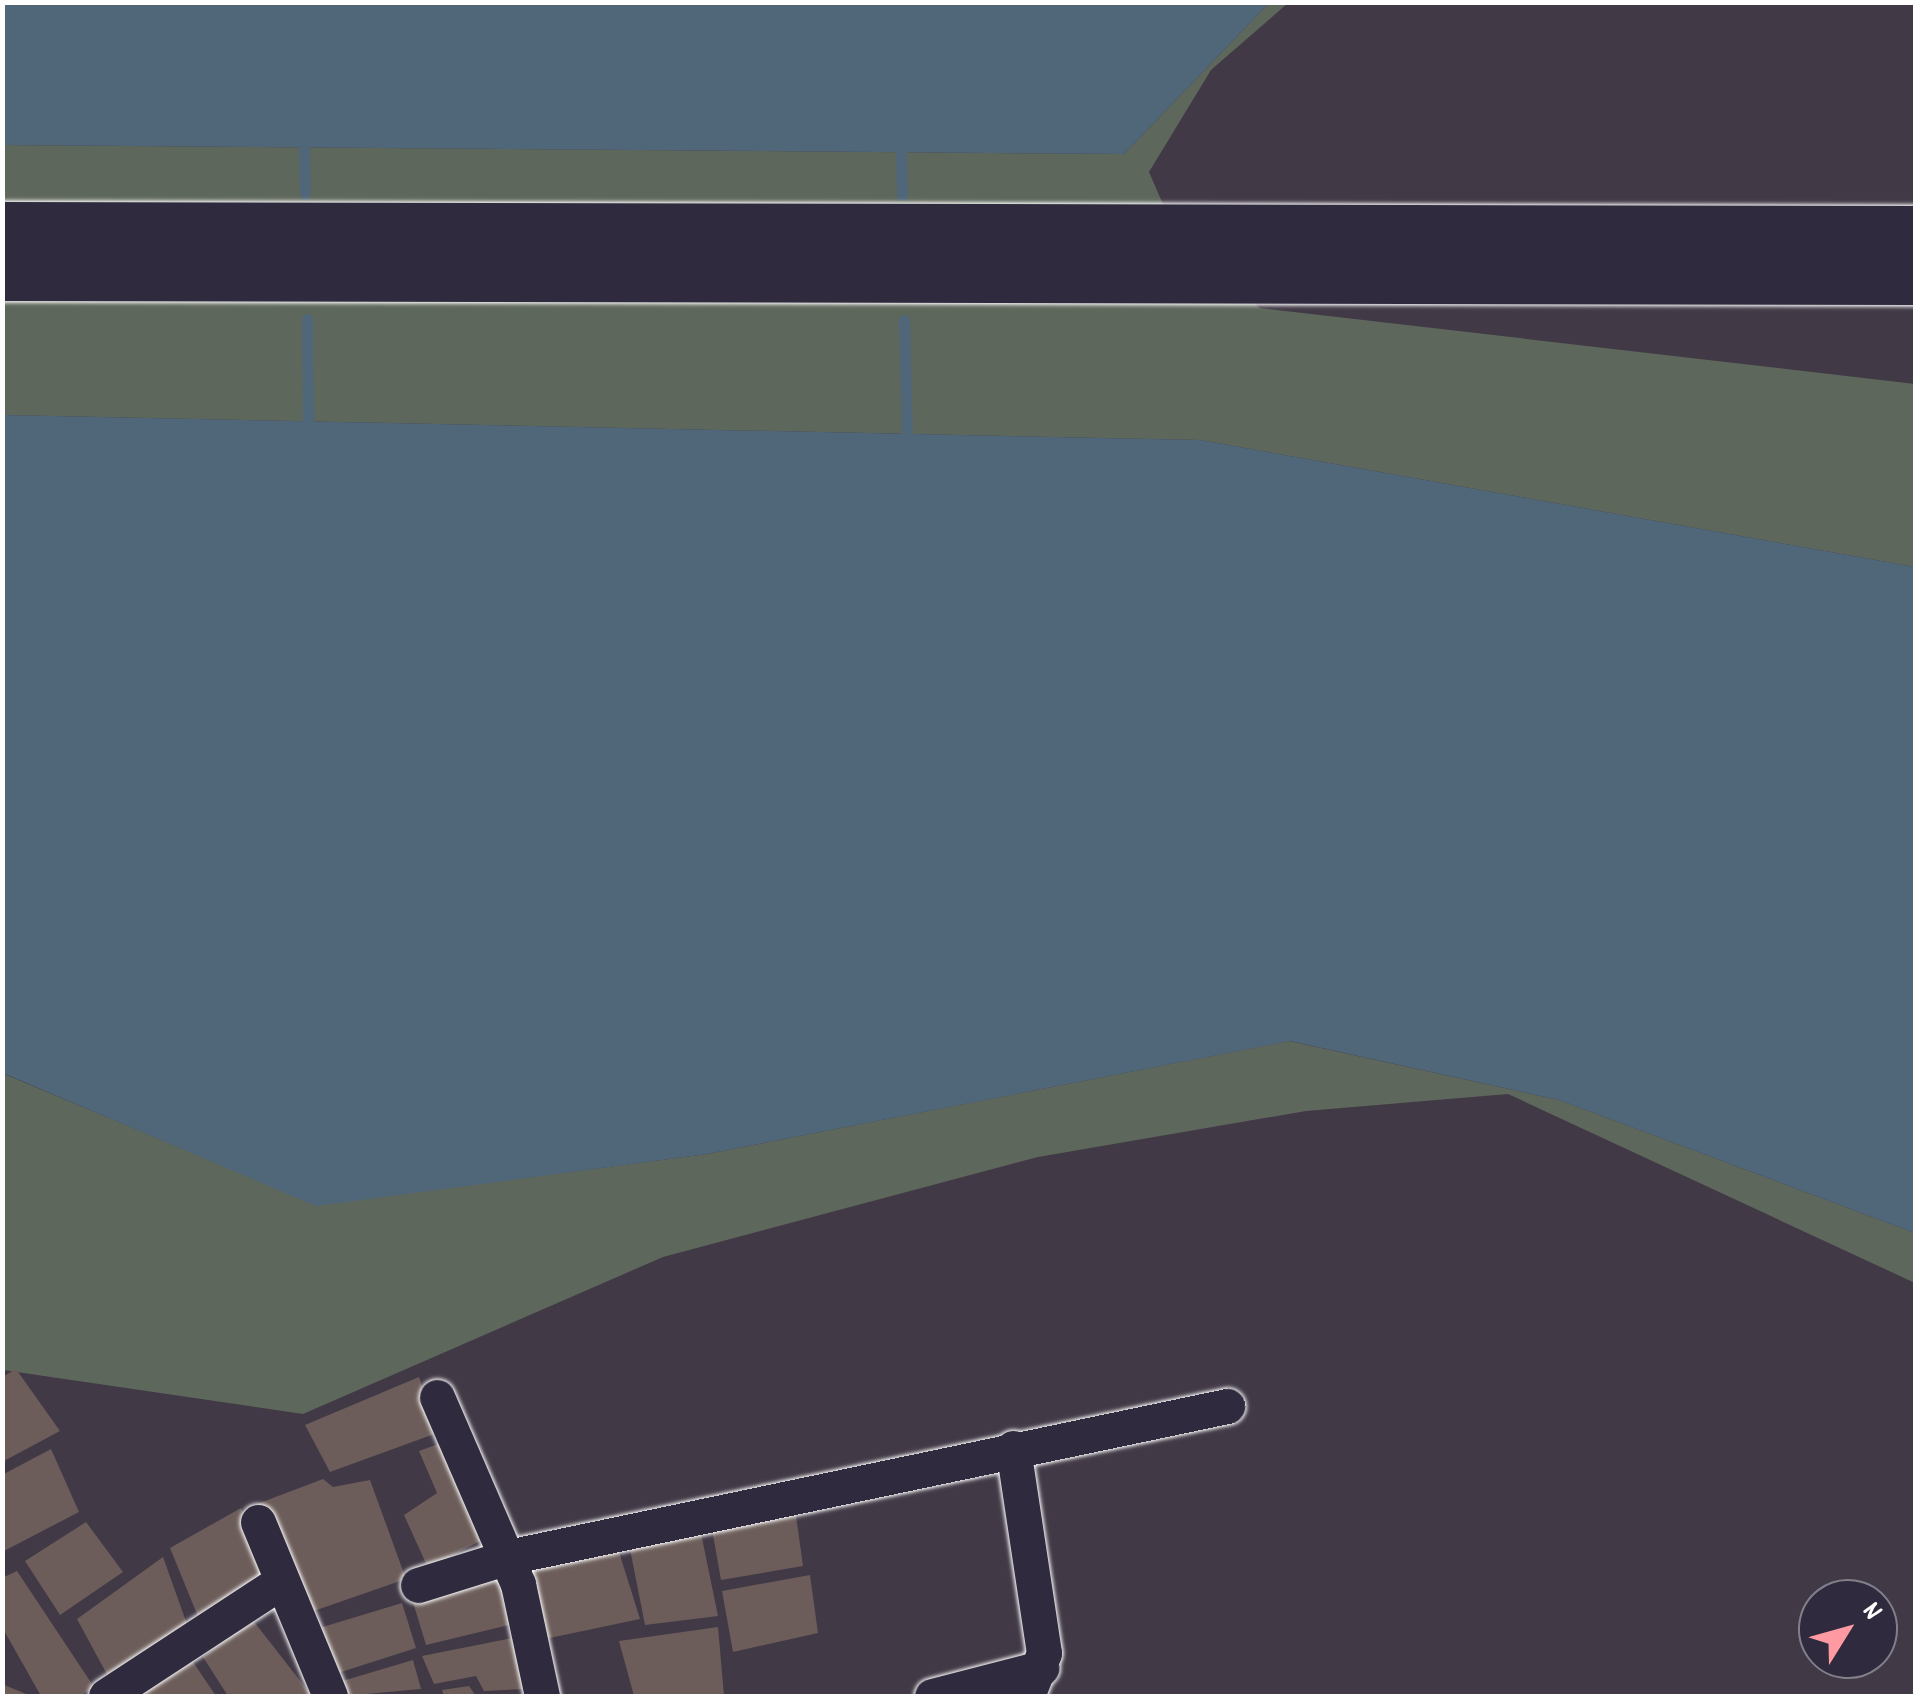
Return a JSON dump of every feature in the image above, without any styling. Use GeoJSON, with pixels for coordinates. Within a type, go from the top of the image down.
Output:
{"type":"FeatureCollection","features":[{"type":"Feature","properties":{"kind":"main road"},"geometry":{"type":"LineString","coordinates":[[2,227],[1916,231]]}},
{"type":"Feature","properties":{"kind":"main road"},"geometry":{"type":"LineString","coordinates":[[2,276],[1916,280]]}},
{"type":"Feature","properties":{"kind":"street"},"geometry":{"type":"LineString","coordinates":[[437,1396],[508,1557],[542,1696]]}},
{"type":"Feature","properties":{"kind":"street"},"geometry":{"type":"LineString","coordinates":[[418,1585],[508,1557],[1227,1406]]}},
{"type":"Feature","properties":{"kind":"street"},"geometry":{"type":"LineString","coordinates":[[932,1696],[1034,1682],[1013,1448]]}},
{"type":"Feature","properties":{"kind":"street"},"geometry":{"type":"LineString","coordinates":[[258,1522],[330,1696]]}},
{"type":"Feature","properties":{"kind":"street"},"geometry":{"type":"LineString","coordinates":[[106,1696],[282,1581]]}},
{"type":"Feature","properties":{"kind":"green space"},"geometry":{"type":"Polygon","coordinates":[[[1269,3],[1288,3],[1211,70],[1149,172],[1178,239],[1260,308],[1915,384],[1915,567],[1200,440],[3,415],[3,145],[1124,154],[1269,3]]]}},
{"type":"Feature","properties":{"kind":"green space"},"geometry":{"type":"Polygon","coordinates":[[[1289,1041],[1559,1100],[1915,1233],[1915,1283],[1508,1094],[1306,1111],[1038,1157],[663,1257],[303,1414],[3,1370],[2,1073],[316,1205],[707,1154],[1289,1041]]]}},
{"type":"Feature","properties":{"kind":"water"},"geometry":{"type":"Polygon","coordinates":[[[3,2],[1269,3],[1124,154],[3,145],[3,2]]]}},
{"type":"Feature","properties":{"kind":"water"},"geometry":{"type":"Polygon","coordinates":[[[3,415],[1200,440],[1915,567],[1915,1233],[1559,1100],[1290,1041],[707,1154],[316,1206],[3,1073],[3,415]]]}},
{"type":"Feature","properties":{"kind":"building"},"geometry":{"type":"Polygon","coordinates":[[[16,1369],[60,1431],[2,1462],[2,1377],[16,1369]]]}},
{"type":"Feature","properties":{"kind":"building"},"geometry":{"type":"Polygon","coordinates":[[[419,1377],[437,1433],[330,1472],[305,1425],[419,1377]]]}},
{"type":"Feature","properties":{"kind":"building"},"geometry":{"type":"Polygon","coordinates":[[[441,1443],[484,1539],[428,1568],[404,1515],[437,1493],[419,1451],[441,1443]]]}},
{"type":"Feature","properties":{"kind":"building"},"geometry":{"type":"Polygon","coordinates":[[[51,1449],[79,1512],[2,1552],[2,1475],[51,1449]]]}},
{"type":"Feature","properties":{"kind":"building"},"geometry":{"type":"Polygon","coordinates":[[[323,1479],[333,1487],[370,1480],[406,1579],[308,1613],[257,1504],[323,1479]]]}},
{"type":"Feature","properties":{"kind":"building"},"geometry":{"type":"Polygon","coordinates":[[[794,1501],[803,1566],[721,1580],[712,1529],[794,1501]]]}},
{"type":"Feature","properties":{"kind":"building"},"geometry":{"type":"Polygon","coordinates":[[[241,1508],[270,1577],[199,1619],[170,1548],[241,1508]]]}},
{"type":"Feature","properties":{"kind":"building"},"geometry":{"type":"Polygon","coordinates":[[[86,1522],[123,1572],[60,1615],[25,1561],[86,1522]]]}},
{"type":"Feature","properties":{"kind":"building"},"geometry":{"type":"Polygon","coordinates":[[[701,1533],[718,1616],[645,1625],[630,1549],[701,1533]]]}},
{"type":"Feature","properties":{"kind":"building"},"geometry":{"type":"Polygon","coordinates":[[[619,1552],[640,1619],[540,1640],[527,1570],[619,1552]]]}},
{"type":"Feature","properties":{"kind":"building"},"geometry":{"type":"Polygon","coordinates":[[[163,1557],[188,1627],[110,1680],[77,1619],[163,1557]]]}},
{"type":"Feature","properties":{"kind":"building"},"geometry":{"type":"Polygon","coordinates":[[[17,1571],[94,1687],[80,1696],[41,1696],[2,1627],[2,1578],[17,1571]]]}},
{"type":"Feature","properties":{"kind":"building"},"geometry":{"type":"Polygon","coordinates":[[[503,1573],[517,1623],[426,1645],[412,1599],[503,1573]]]}},
{"type":"Feature","properties":{"kind":"building"},"geometry":{"type":"Polygon","coordinates":[[[810,1575],[818,1633],[733,1652],[722,1591],[810,1575]]]}},
{"type":"Feature","properties":{"kind":"building"},"geometry":{"type":"Polygon","coordinates":[[[402,1603],[416,1648],[335,1674],[316,1629],[402,1603]]]}},
{"type":"Feature","properties":{"kind":"building"},"geometry":{"type":"Polygon","coordinates":[[[251,1618],[312,1696],[228,1696],[203,1657],[251,1618]]]}},
{"type":"Feature","properties":{"kind":"building"},"geometry":{"type":"Polygon","coordinates":[[[718,1627],[724,1696],[634,1696],[619,1641],[718,1627]]]}},
{"type":"Feature","properties":{"kind":"building"},"geometry":{"type":"Polygon","coordinates":[[[517,1637],[526,1689],[484,1691],[476,1676],[434,1684],[422,1656],[517,1637]]]}},
{"type":"Feature","properties":{"kind":"building"},"geometry":{"type":"Polygon","coordinates":[[[189,1656],[216,1696],[139,1696],[136,1692],[189,1656]]]}},
{"type":"Feature","properties":{"kind":"building"},"geometry":{"type":"Polygon","coordinates":[[[413,1660],[421,1689],[344,1696],[339,1682],[413,1660]]]}},
{"type":"Feature","properties":{"kind":"building"},"geometry":{"type":"Polygon","coordinates":[[[2,1684],[31,1696],[2,1696],[2,1684]]]}},
{"type":"Feature","properties":{"kind":"building"},"geometry":{"type":"Polygon","coordinates":[[[469,1686],[476,1696],[444,1696],[442,1690],[469,1686]]]}},
{"type":"Feature","properties":{"kind":"waterway"},"geometry":{"type":"LineString","coordinates":[[304,148],[305,194]]}},
{"type":"Feature","properties":{"kind":"waterway"},"geometry":{"type":"LineString","coordinates":[[901,153],[902,195]]}},
{"type":"Feature","properties":{"kind":"waterway"},"geometry":{"type":"LineString","coordinates":[[307,319],[308,422]]}},
{"type":"Feature","properties":{"kind":"waterway"},"geometry":{"type":"LineString","coordinates":[[904,320],[907,433]]}}]}
